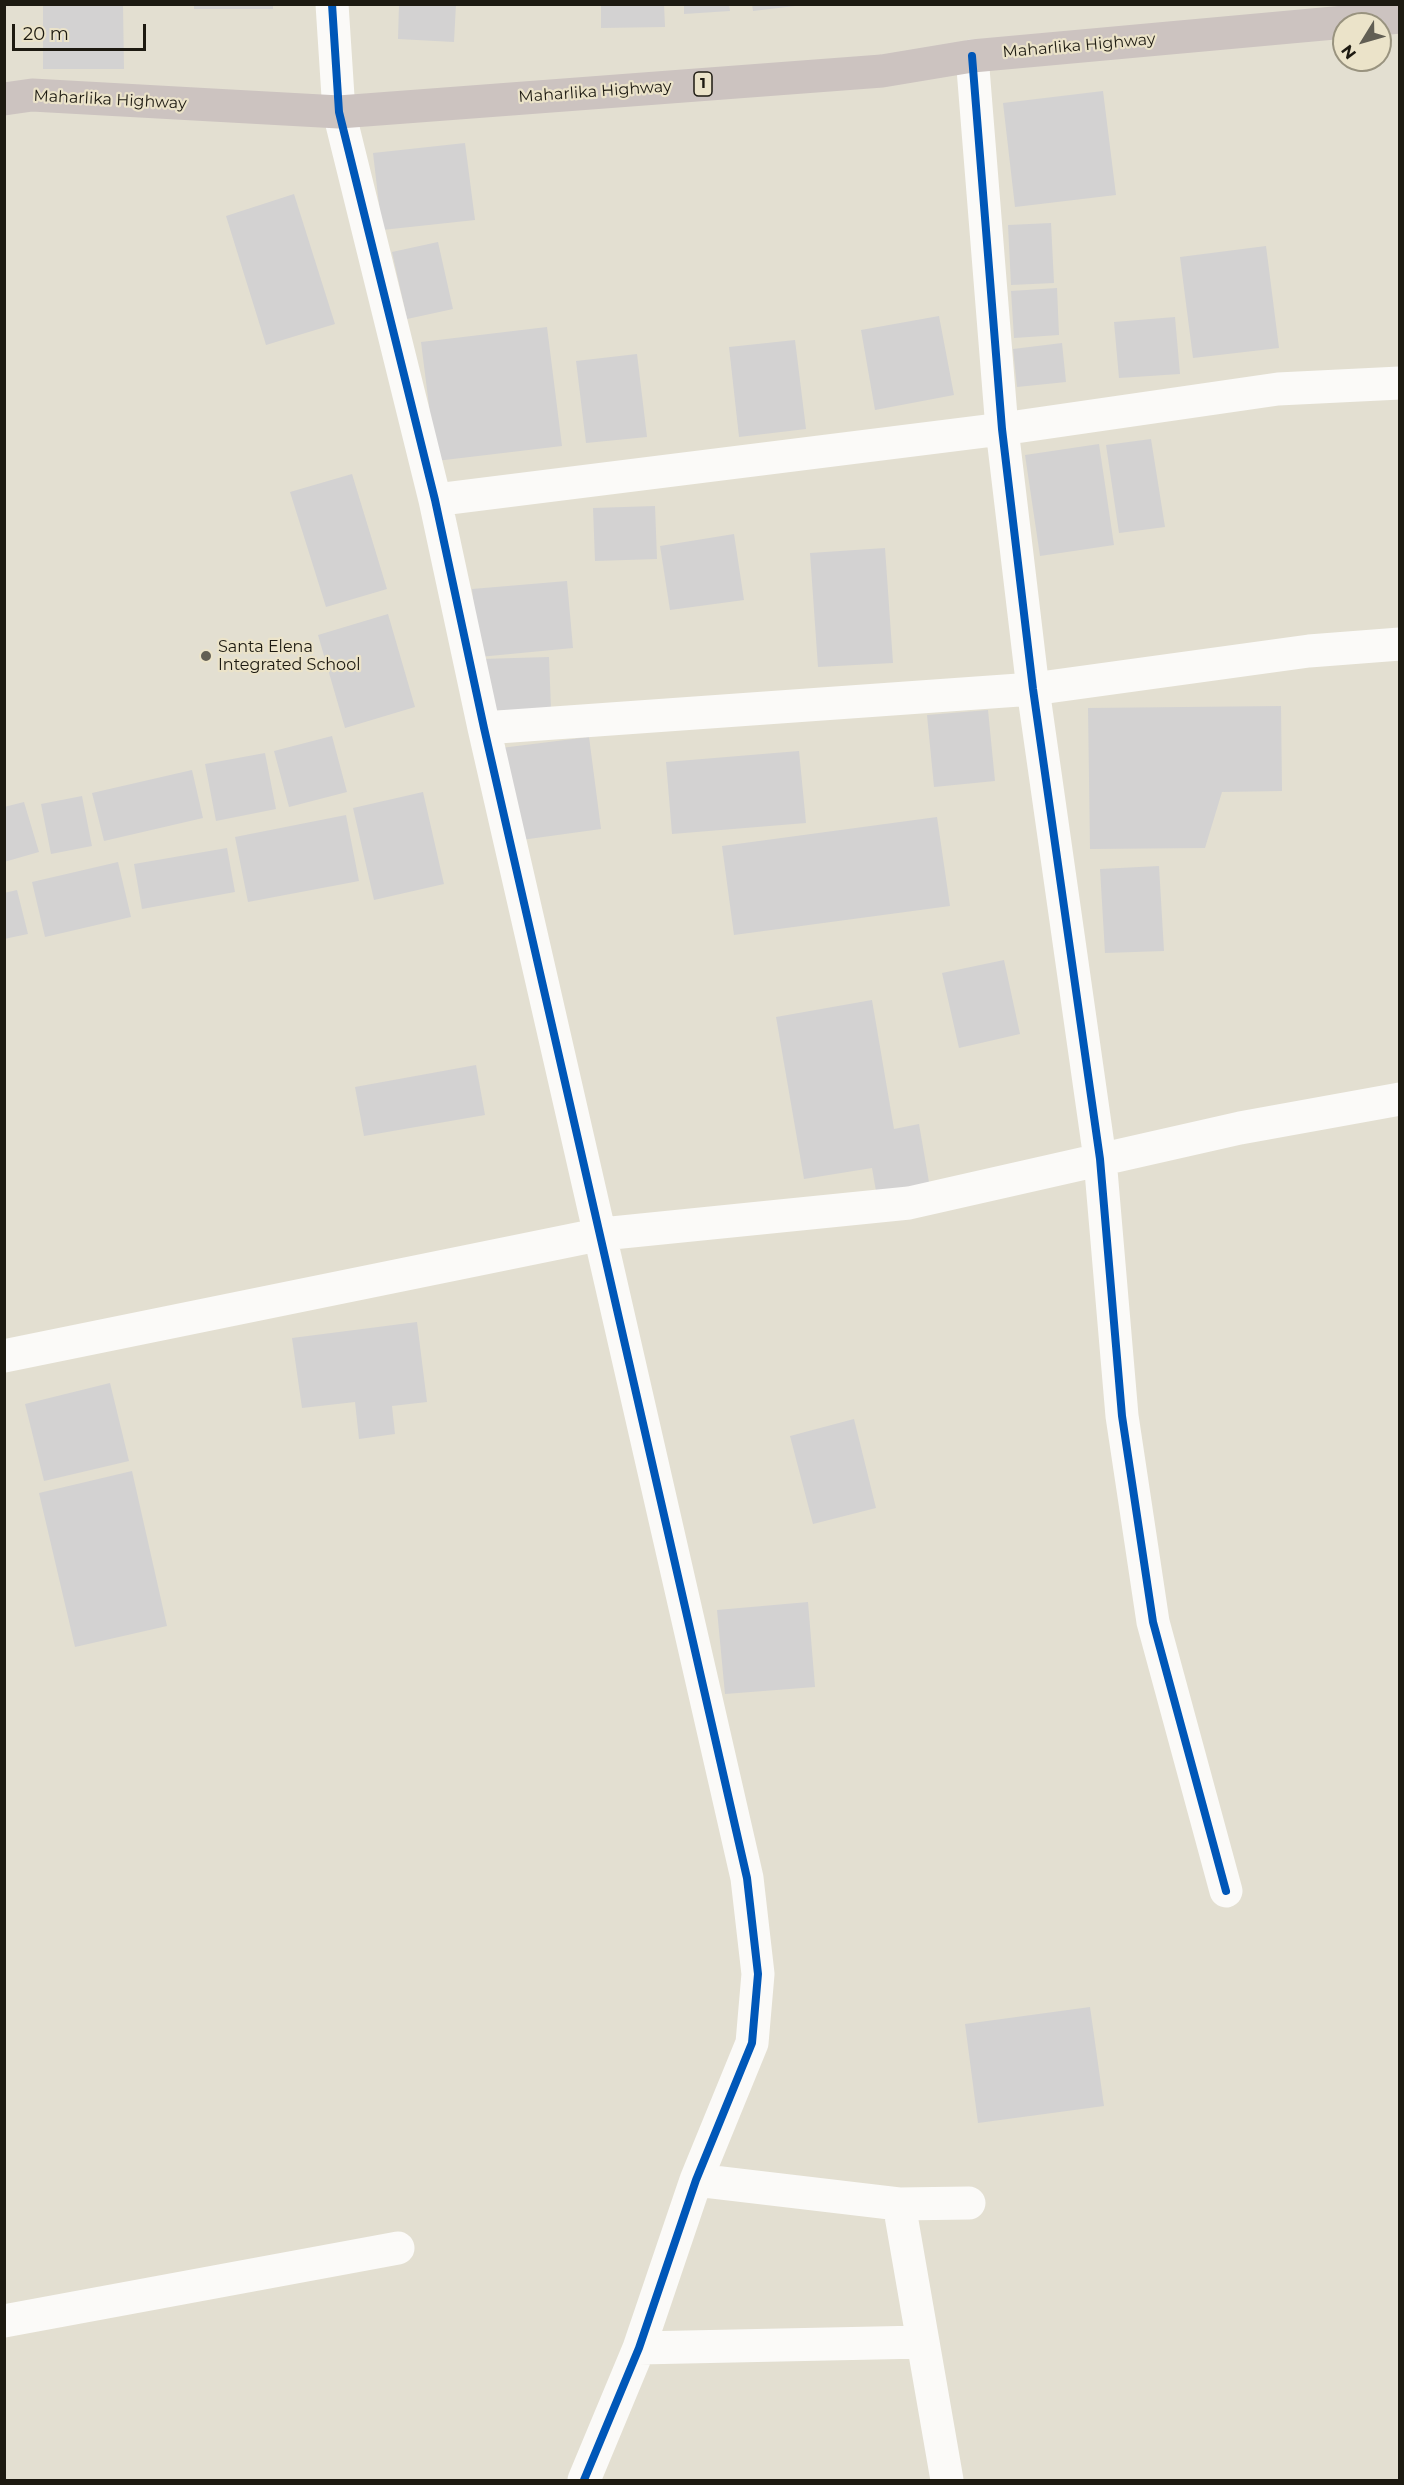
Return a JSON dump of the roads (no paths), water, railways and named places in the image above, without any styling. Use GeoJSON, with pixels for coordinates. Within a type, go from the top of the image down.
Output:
{"type":"FeatureCollection","features":[{"type":"Feature","properties":{"kind":"highway","name":"Maharlika Highway"},"geometry":{"type":"LineString","coordinates":[[4,99],[32,95],[339,112],[882,71],[972,56],[1400,17]]}},
{"type":"Feature","properties":{"kind":"street"},"geometry":{"type":"LineString","coordinates":[[332,4],[339,112],[435,500],[484,728],[602,1234],[747,1878],[758,1974],[752,2043],[696,2181],[639,2348],[584,2481]]}},
{"type":"Feature","properties":{"kind":"street"},"geometry":{"type":"LineString","coordinates":[[972,56],[1002,429],[1033,689],[1100,1160],[1122,1416],[1153,1622],[1226,1891]]}},
{"type":"Feature","properties":{"kind":"street"},"geometry":{"type":"LineString","coordinates":[[435,500],[1002,429],[1278,389],[1400,383]]}},
{"type":"Feature","properties":{"kind":"street"},"geometry":{"type":"LineString","coordinates":[[484,728],[1033,689],[1309,651],[1400,644]]}},
{"type":"Feature","properties":{"kind":"street"},"geometry":{"type":"LineString","coordinates":[[4,1356],[602,1234],[909,1203],[1240,1128],[1400,1099]]}},
{"type":"Feature","properties":{"kind":"street"},"geometry":{"type":"LineString","coordinates":[[696,2181],[899,2205],[969,2203]]}},
{"type":"Feature","properties":{"kind":"street"},"geometry":{"type":"LineString","coordinates":[[899,2205],[947,2481]]}},
{"type":"Feature","properties":{"kind":"street"},"geometry":{"type":"LineString","coordinates":[[4,2321],[398,2248]]}},
{"type":"Feature","properties":{"kind":"street"},"geometry":{"type":"LineString","coordinates":[[639,2348],[923,2342]]}},
{"type":"Feature","properties":{"kind":"place","name":"Santa Elena Integrated School"},"geometry":{"type":"Point","coordinates":[206,656]}}]}
